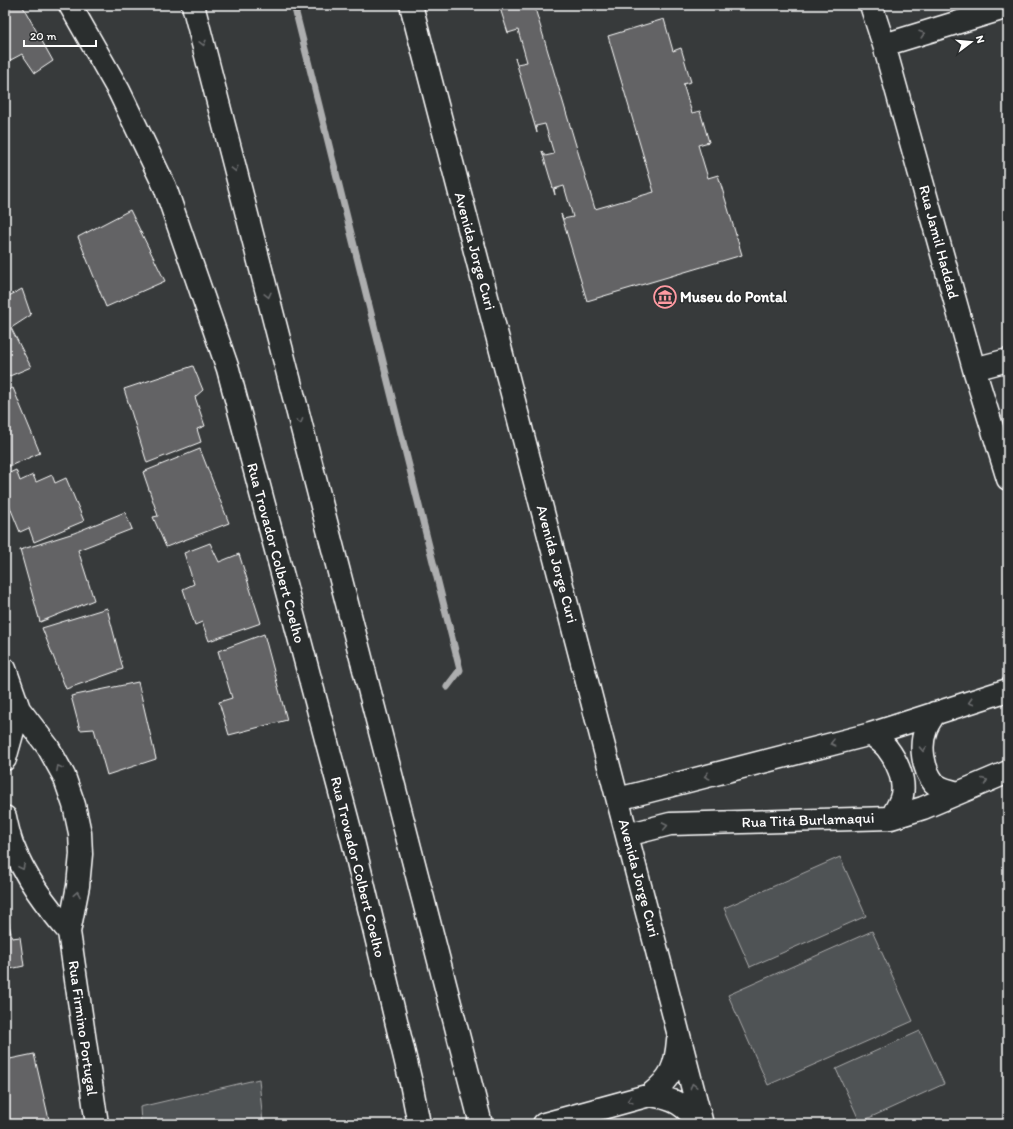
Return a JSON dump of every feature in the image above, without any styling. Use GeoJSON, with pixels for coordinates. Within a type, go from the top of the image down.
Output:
{"type":"FeatureCollection","features":[{"type":"Feature","properties":{"kind":"street","name":"Rua Trovador Colbert Coelho"},"geometry":{"type":"LineString","coordinates":[[70,5],[119,91],[165,187],[228,370],[353,842],[411,1083],[419,1124]]}},
{"type":"Feature","properties":{"kind":"street"},"geometry":{"type":"LineString","coordinates":[[193,5],[481,1124]]}},
{"type":"Feature","properties":{"kind":"street","name":"Avenida Jorge Curi"},"geometry":{"type":"LineString","coordinates":[[411,5],[628,835],[701,1124]]}},
{"type":"Feature","properties":{"kind":"street","name":"Rua Jamil Haddad"},"geometry":{"type":"LineString","coordinates":[[871,5],[884,45],[974,369],[1007,475]]}},
{"type":"Feature","properties":{"kind":"street"},"geometry":{"type":"LineString","coordinates":[[884,45],[1008,7]]}},
{"type":"Feature","properties":{"kind":"street"},"geometry":{"type":"LineString","coordinates":[[974,369],[1008,360]]}},
{"type":"Feature","properties":{"kind":"street","name":"Rua Firmino Portugal"},"geometry":{"type":"LineString","coordinates":[[5,670],[19,709],[48,747],[64,776],[74,805],[80,833],[81,854],[78,886],[69,932],[97,1124]]}},
{"type":"Feature","properties":{"kind":"street"},"geometry":{"type":"LineString","coordinates":[[618,799],[871,734],[1008,690]]}},
{"type":"Feature","properties":{"kind":"street"},"geometry":{"type":"LineString","coordinates":[[5,759],[19,709]]}},
{"type":"Feature","properties":{"kind":"street"},"geometry":{"type":"LineString","coordinates":[[935,713],[926,729],[923,743],[923,760],[934,783],[942,788],[957,793]]}},
{"type":"Feature","properties":{"kind":"street","name":"Rua Titá Burlamaqui"},"geometry":{"type":"LineString","coordinates":[[628,835],[670,824],[891,818],[902,796],[902,784],[897,764],[887,748],[871,734]]}},
{"type":"Feature","properties":{"kind":"street"},"geometry":{"type":"LineString","coordinates":[[891,818],[923,808],[1008,772]]}},
{"type":"Feature","properties":{"kind":"street"},"geometry":{"type":"LineString","coordinates":[[5,817],[12,843],[24,872],[42,900],[69,932]]}},
{"type":"Feature","properties":{"kind":"street"},"geometry":{"type":"LineString","coordinates":[[650,1095],[663,1084],[671,1073],[677,1054],[678,1031]]}},
{"type":"Feature","properties":{"kind":"street"},"geometry":{"type":"LineString","coordinates":[[544,1124],[650,1095],[665,1097],[680,1103],[701,1124]]}},
{"type":"Feature","properties":{"kind":"shaded area"},"geometry":{"type":"Polygon","coordinates":[[[840,857],[866,916],[750,967],[724,908],[840,857]]]}},
{"type":"Feature","properties":{"kind":"shaded area"},"geometry":{"type":"Polygon","coordinates":[[[872,931],[913,1021],[768,1085],[728,995],[872,931]]]}},
{"type":"Feature","properties":{"kind":"shaded area"},"geometry":{"type":"Polygon","coordinates":[[[920,1031],[944,1084],[860,1122],[836,1069],[920,1031]]]}},
{"type":"Feature","properties":{"kind":"shaded area"},"geometry":{"type":"Polygon","coordinates":[[[259,1079],[263,1124],[141,1124],[140,1107],[259,1079]]]}},
{"type":"Feature","properties":{"kind":"building"},"geometry":{"type":"Polygon","coordinates":[[[5,5],[22,5],[53,61],[35,73],[22,54],[5,63],[5,5]]]}},
{"type":"Feature","properties":{"kind":"building"},"geometry":{"type":"Polygon","coordinates":[[[499,5],[534,5],[595,209],[654,192],[608,36],[664,19],[673,51],[681,48],[691,82],[683,84],[692,113],[700,111],[709,142],[698,145],[708,178],[718,175],[742,255],[587,301],[561,214],[563,219],[573,217],[564,186],[554,189],[555,195],[542,151],[545,156],[554,154],[545,124],[536,126],[537,133],[515,58],[517,64],[527,62],[518,30],[508,33],[499,5]]]}},
{"type":"Feature","properties":{"kind":"building"},"geometry":{"type":"Polygon","coordinates":[[[130,210],[165,281],[106,307],[78,237],[130,210]]]}},
{"type":"Feature","properties":{"kind":"building"},"geometry":{"type":"Polygon","coordinates":[[[22,289],[31,315],[11,328],[31,367],[5,378],[5,298],[22,289]]]}},
{"type":"Feature","properties":{"kind":"building"},"geometry":{"type":"Polygon","coordinates":[[[193,366],[203,390],[195,397],[205,426],[197,429],[201,442],[147,463],[124,389],[193,366]]]}},
{"type":"Feature","properties":{"kind":"building"},"geometry":{"type":"Polygon","coordinates":[[[13,388],[40,453],[5,468],[5,391],[13,388]]]}},
{"type":"Feature","properties":{"kind":"building"},"geometry":{"type":"Polygon","coordinates":[[[200,449],[229,523],[166,547],[153,517],[158,516],[143,472],[200,449]]]}},
{"type":"Feature","properties":{"kind":"building"},"geometry":{"type":"Polygon","coordinates":[[[16,470],[20,481],[33,475],[36,482],[52,475],[55,483],[66,478],[84,521],[34,542],[29,528],[20,532],[5,495],[5,475],[16,470]]]}},
{"type":"Feature","properties":{"kind":"building"},"geometry":{"type":"Polygon","coordinates":[[[125,512],[132,529],[78,550],[94,600],[40,622],[20,550],[74,533],[125,512]]]}},
{"type":"Feature","properties":{"kind":"building"},"geometry":{"type":"Polygon","coordinates":[[[210,543],[219,562],[239,554],[261,623],[209,641],[202,622],[195,625],[183,589],[194,584],[184,553],[210,543]]]}},
{"type":"Feature","properties":{"kind":"building"},"geometry":{"type":"Polygon","coordinates":[[[107,608],[123,669],[66,689],[42,628],[107,608]]]}},
{"type":"Feature","properties":{"kind":"building"},"geometry":{"type":"Polygon","coordinates":[[[264,634],[287,720],[229,735],[219,702],[232,698],[218,651],[264,634]]]}},
{"type":"Feature","properties":{"kind":"building"},"geometry":{"type":"Polygon","coordinates":[[[138,682],[156,759],[107,775],[94,729],[80,730],[71,696],[138,682]]]}},
{"type":"Feature","properties":{"kind":"building"},"geometry":{"type":"Polygon","coordinates":[[[6,910],[12,938],[20,937],[24,966],[5,970],[6,910]]]}},
{"type":"Feature","properties":{"kind":"building"},"geometry":{"type":"Polygon","coordinates":[[[34,1054],[50,1124],[5,1124],[5,1060],[34,1054]]]}},
{"type":"Feature","properties":{"kind":"waterway"},"geometry":{"type":"LineString","coordinates":[[294,5],[460,670],[447,687]]}},
{"type":"Feature","properties":{"kind":"place","name":"Museu do Pontal"},"geometry":{"type":"Point","coordinates":[665,297]}}]}
